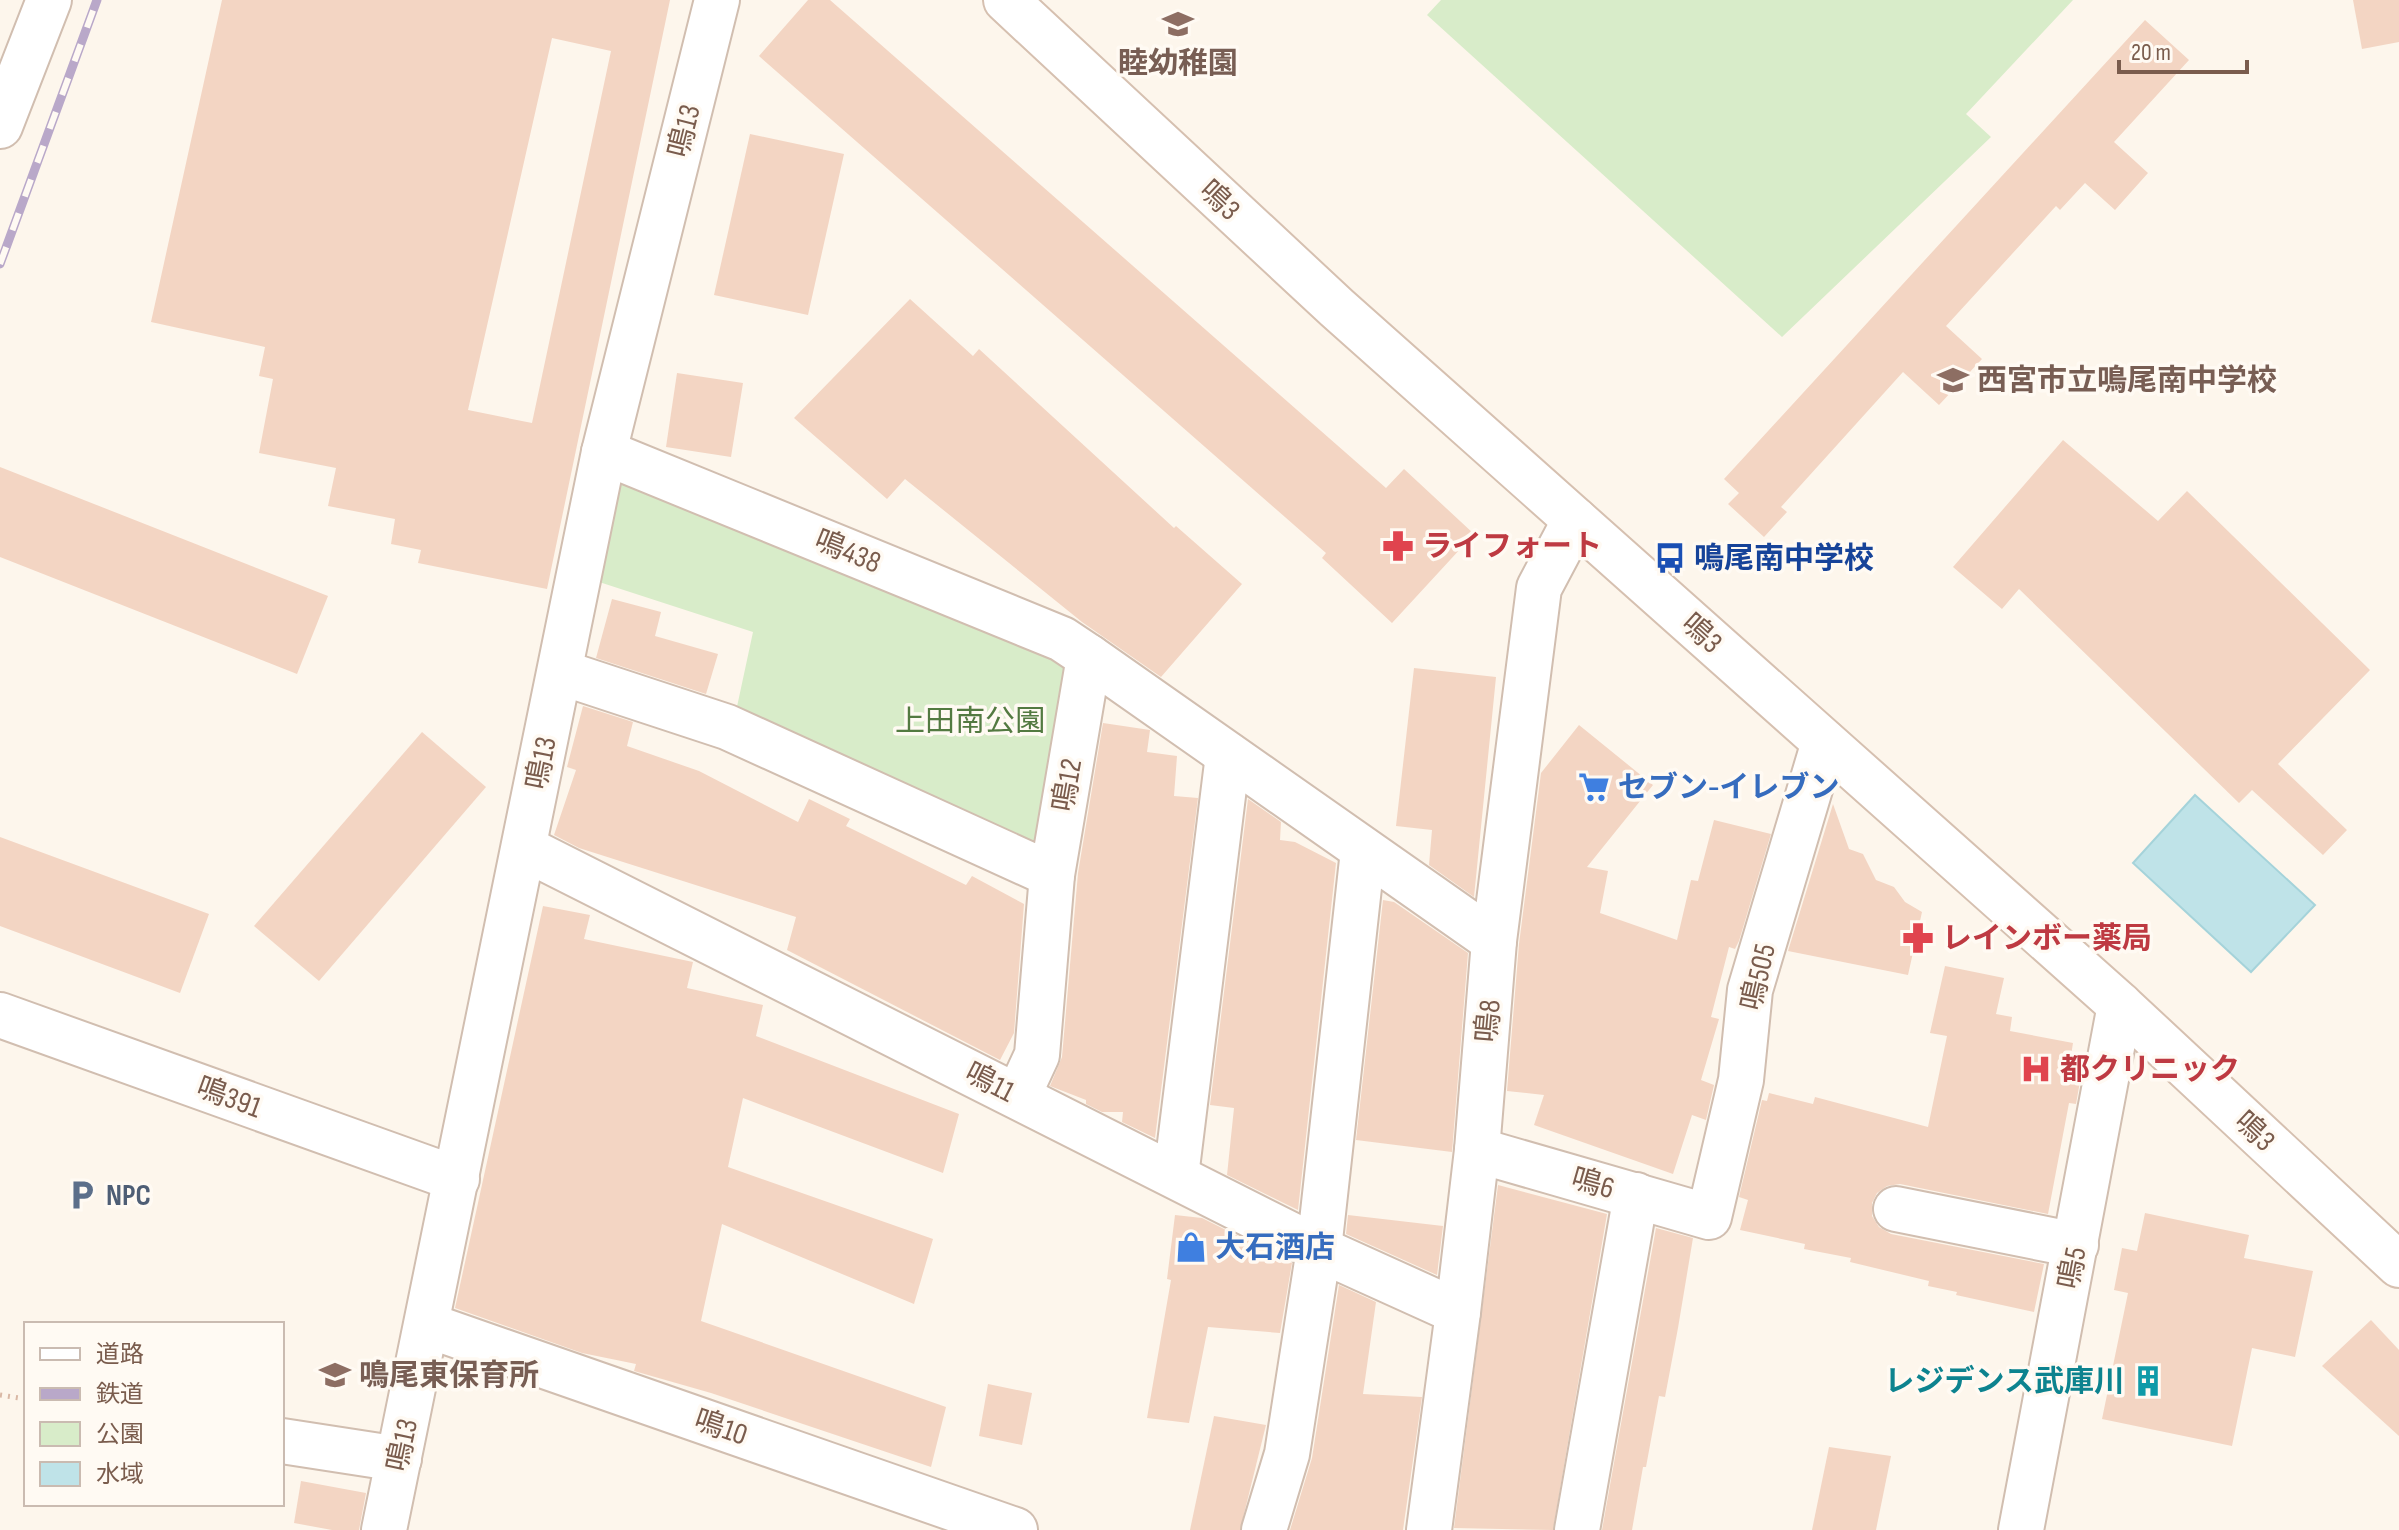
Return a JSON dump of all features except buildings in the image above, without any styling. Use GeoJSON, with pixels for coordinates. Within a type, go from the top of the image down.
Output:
{"type":"FeatureCollection","features":[{"type":"Feature","properties":{"kind":"street"},"geometry":{"type":"LineString","coordinates":[[1,121],[49,0]]}},
{"type":"Feature","properties":{"kind":"street","name":"鳴13"},"geometry":{"type":"LineString","coordinates":[[384,1530],[604,452],[717,0]]}},
{"type":"Feature","properties":{"kind":"street","name":"鳴3"},"geometry":{"type":"LineString","coordinates":[[1006,0],[1325,298],[2120,1005],[2399,1265]]}},
{"type":"Feature","properties":{"kind":"street","name":"鳴438"},"geometry":{"type":"LineString","coordinates":[[604,452],[1047,632],[1089,657]]}},
{"type":"Feature","properties":{"kind":"street","name":"鳴8"},"geometry":{"type":"LineString","coordinates":[[1429,1530],[1477,1150],[1494,941],[1539,588],[1575,520]]}},
{"type":"Feature","properties":{"kind":"street"},"geometry":{"type":"LineString","coordinates":[[1089,657],[1494,941]]}},
{"type":"Feature","properties":{"kind":"street","name":"鳴12"},"geometry":{"type":"LineString","coordinates":[[1018,1096],[1037,1055],[1052,875],[1089,657]]}},
{"type":"Feature","properties":{"kind":"street"},"geometry":{"type":"LineString","coordinates":[[560,672],[727,727],[1052,875]]}},
{"type":"Feature","properties":{"kind":"street","name":"鳴505"},"geometry":{"type":"LineString","coordinates":[[1709,1217],[1741,1080],[1750,990],[1824,742]]}},
{"type":"Feature","properties":{"kind":"street"},"geometry":{"type":"LineString","coordinates":[[1176,1176],[1228,755]]}},
{"type":"Feature","properties":{"kind":"street","name":"鳴11"},"geometry":{"type":"LineString","coordinates":[[524,848],[1319,1249],[1458,1312]]}},
{"type":"Feature","properties":{"kind":"street"},"geometry":{"type":"LineString","coordinates":[[1264,1530],[1287,1454],[1319,1249],[1363,851]]}},
{"type":"Feature","properties":{"kind":"street","name":"鳴5"},"geometry":{"type":"LineString","coordinates":[[2021,1530],[2120,1005]]}},
{"type":"Feature","properties":{"kind":"street","name":"鳴391"},"geometry":{"type":"LineString","coordinates":[[0,1015],[457,1179]]}},
{"type":"Feature","properties":{"kind":"street","name":"鳴6"},"geometry":{"type":"LineString","coordinates":[[1477,1150],[1709,1217]]}},
{"type":"Feature","properties":{"kind":"street"},"geometry":{"type":"LineString","coordinates":[[1577,1530],[1636,1195]]}},
{"type":"Feature","properties":{"kind":"street"},"geometry":{"type":"LineString","coordinates":[[1896,1209],[2076,1245]]}},
{"type":"Feature","properties":{"kind":"street","name":"鳴10"},"geometry":{"type":"LineString","coordinates":[[427,1325],[1015,1530]]}},
{"type":"Feature","properties":{"kind":"street"},"geometry":{"type":"LineString","coordinates":[[284,1441],[399,1459]]}},
{"type":"Feature","properties":{"kind":"path"},"geometry":{"type":"LineString","coordinates":[[0,1395],[24,1399]]}},
{"type":"Feature","properties":{"kind":"green space"},"geometry":{"type":"Polygon","coordinates":[[[1441,0],[2073,0],[1966,114],[1991,137],[1782,337],[1427,15],[1441,0]]]}},
{"type":"Feature","properties":{"kind":"green space","name":"上田南公園"},"geometry":{"type":"Polygon","coordinates":[[[613,470],[1078,662],[1042,861],[735,716],[753,632],[593,580],[613,470]]]}},
{"type":"Feature","properties":{"kind":"water"},"geometry":{"type":"Polygon","coordinates":[[[2195,795],[2315,905],[2251,972],[2133,863],[2195,795]]]}},
{"type":"Feature","properties":{"kind":"railway"},"geometry":{"type":"LineString","coordinates":[[0,264],[97,0]]}},
{"type":"Feature","properties":{"kind":"place","name":"睦幼稚園"},"geometry":{"type":"Point","coordinates":[1178,24]}},
{"type":"Feature","properties":{"kind":"place","name":"西宮市立鳴尾南中学校"},"geometry":{"type":"Point","coordinates":[1953,380]}},
{"type":"Feature","properties":{"kind":"place","name":"ライフォート"},"geometry":{"type":"Point","coordinates":[1398,546]}},
{"type":"Feature","properties":{"kind":"place","name":"鳴尾南中学校"},"geometry":{"type":"Point","coordinates":[1670,558]}},
{"type":"Feature","properties":{"kind":"place","name":"セブン-イレブン"},"geometry":{"type":"Point","coordinates":[1594,787]}},
{"type":"Feature","properties":{"kind":"place","name":"レインボー薬局"},"geometry":{"type":"Point","coordinates":[1918,938]}},
{"type":"Feature","properties":{"kind":"place","name":"都クリニック"},"geometry":{"type":"Point","coordinates":[2036,1069]}},
{"type":"Feature","properties":{"kind":"place","name":"NPC"},"geometry":{"type":"Point","coordinates":[82,1195]}},
{"type":"Feature","properties":{"kind":"place","name":"大石酒店"},"geometry":{"type":"Point","coordinates":[1191,1247]}},
{"type":"Feature","properties":{"kind":"place","name":"鳴尾東保育所"},"geometry":{"type":"Point","coordinates":[335,1375]}},
{"type":"Feature","properties":{"kind":"place","name":"レジデンス武庫川"},"geometry":{"type":"Point","coordinates":[2148,1381]}}]}
